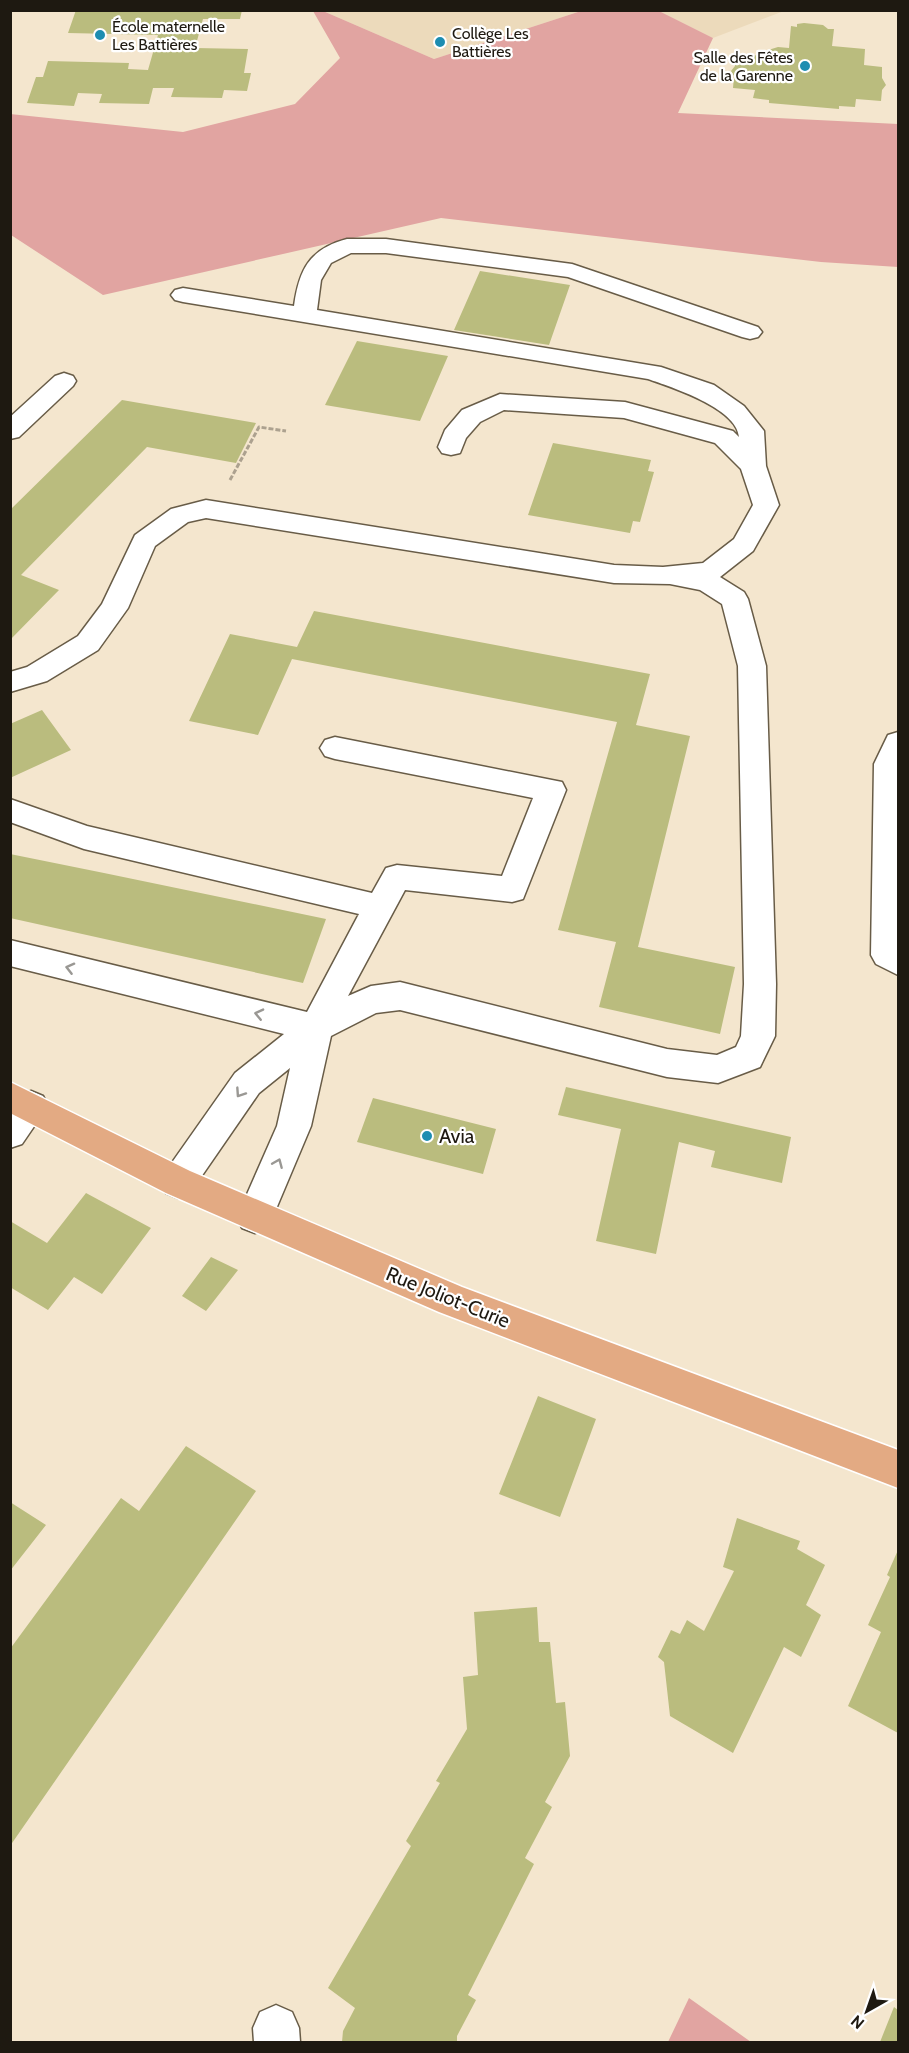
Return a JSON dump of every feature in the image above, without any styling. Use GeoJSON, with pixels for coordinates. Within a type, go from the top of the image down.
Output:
{"type":"FeatureCollection","features":[{"type":"Feature","properties":{"kind":"main road","name":"Rue Joliot-Curie"},"geometry":{"type":"LineString","coordinates":[[17,1112],[255,1217],[452,1300],[898,1469]]}},
{"type":"Feature","properties":{"kind":"street"},"geometry":{"type":"LineString","coordinates":[[305,315],[309,280],[323,258],[346,246],[386,246],[572,271],[750,332]]}},
{"type":"Feature","properties":{"kind":"street"},"geometry":{"type":"LineString","coordinates":[[183,295],[652,372],[705,390],[735,412],[751,431],[753,466],[766,505],[744,544],[710,571],[663,576]]}},
{"type":"Feature","properties":{"kind":"street"},"geometry":{"type":"LineString","coordinates":[[10,431],[64,381]]}},
{"type":"Feature","properties":{"kind":"street"},"geometry":{"type":"LineString","coordinates":[[451,447],[454,436],[471,416],[500,402],[545,404],[625,411],[724,437],[753,466]]}},
{"type":"Feature","properties":{"kind":"street"},"geometry":{"type":"LineString","coordinates":[[10,682],[37,674],[88,643],[114,608],[144,542],[180,515],[206,508],[614,574],[708,581],[734,599],[752,666],[760,984],[758,1036],[748,1057],[718,1069],[668,1062],[400,996],[371,1000],[316,1028],[247,1083],[178,1182]]}},
{"type":"Feature","properties":{"kind":"street"},"geometry":{"type":"LineString","coordinates":[[898,742],[890,764],[887,955],[898,962]]}},
{"type":"Feature","properties":{"kind":"street"},"geometry":{"type":"LineString","coordinates":[[255,1217],[294,1126],[316,1028],[357,946],[397,876],[512,890],[551,789],[335,748]]}},
{"type":"Feature","properties":{"kind":"street"},"geometry":{"type":"LineString","coordinates":[[10,810],[84,837],[380,907]]}},
{"type":"Feature","properties":{"kind":"street"},"geometry":{"type":"LineString","coordinates":[[10,953],[316,1028]]}},
{"type":"Feature","properties":{"kind":"path"},"geometry":{"type":"LineString","coordinates":[[241,462],[259,427],[286,431]]}},
{"type":"Feature","properties":{"kind":"shaded area"},"geometry":{"type":"Polygon","coordinates":[[[313,11],[323,11],[434,59],[581,11],[659,11],[713,38],[678,113],[898,124],[898,267],[821,262],[441,218],[103,295],[11,235],[10,114],[183,132],[295,104],[340,58],[313,11]]]}},
{"type":"Feature","properties":{"kind":"shaded area","name":"Collège Les Battières"},"geometry":{"type":"Polygon","coordinates":[[[323,11],[581,11],[434,59],[323,11]]]}},
{"type":"Feature","properties":{"kind":"shaded area"},"geometry":{"type":"Polygon","coordinates":[[[659,11],[784,11],[713,38],[659,11]]]}},
{"type":"Feature","properties":{"kind":"shaded area"},"geometry":{"type":"Polygon","coordinates":[[[689,1998],[751,2042],[668,2042],[689,1998]]]}},
{"type":"Feature","properties":{"kind":"building"},"geometry":{"type":"Polygon","coordinates":[[[76,10],[242,10],[240,19],[203,19],[195,48],[248,49],[244,73],[251,73],[247,91],[224,90],[222,98],[171,97],[174,88],[153,88],[149,104],[99,103],[102,94],[78,93],[74,106],[27,103],[36,77],[43,77],[48,61],[129,63],[128,69],[148,70],[158,35],[68,33],[76,10]]]}},
{"type":"Feature","properties":{"kind":"building","name":"Salle des Fêtes de la Garenne"},"geometry":{"type":"Polygon","coordinates":[[[804,23],[834,29],[832,46],[865,49],[864,65],[882,67],[882,78],[886,85],[882,90],[881,101],[856,99],[855,107],[839,106],[839,109],[769,103],[769,100],[753,98],[755,90],[733,88],[734,76],[731,71],[735,66],[737,54],[764,56],[765,51],[778,47],[789,48],[791,26],[797,27],[797,24],[804,23]]]}},
{"type":"Feature","properties":{"kind":"building"},"geometry":{"type":"Polygon","coordinates":[[[480,271],[570,285],[549,345],[454,330],[480,271]]]}},
{"type":"Feature","properties":{"kind":"building"},"geometry":{"type":"Polygon","coordinates":[[[357,341],[448,356],[420,421],[325,405],[357,341]]]}},
{"type":"Feature","properties":{"kind":"building"},"geometry":{"type":"Polygon","coordinates":[[[122,400],[256,423],[236,463],[147,447],[21,575],[59,590],[10,640],[10,510],[122,400]]]}},
{"type":"Feature","properties":{"kind":"building"},"geometry":{"type":"Polygon","coordinates":[[[553,443],[651,460],[648,471],[654,472],[640,522],[633,521],[630,533],[528,515],[553,443]]]}},
{"type":"Feature","properties":{"kind":"building"},"geometry":{"type":"Polygon","coordinates":[[[314,611],[650,674],[636,725],[690,736],[638,947],[735,967],[720,1034],[599,1007],[616,942],[558,930],[617,722],[292,659],[258,735],[189,721],[230,634],[297,647],[314,611]]]}},
{"type":"Feature","properties":{"kind":"building"},"geometry":{"type":"Polygon","coordinates":[[[42,710],[71,750],[10,778],[10,724],[42,710]]]}},
{"type":"Feature","properties":{"kind":"building"},"geometry":{"type":"Polygon","coordinates":[[[10,854],[326,919],[303,983],[10,918],[10,854]]]}},
{"type":"Feature","properties":{"kind":"building"},"geometry":{"type":"Polygon","coordinates":[[[566,1087],[791,1137],[782,1183],[711,1167],[715,1151],[679,1142],[656,1254],[596,1241],[621,1129],[558,1115],[566,1087]]]}},
{"type":"Feature","properties":{"kind":"building","name":"Avia"},"geometry":{"type":"Polygon","coordinates":[[[373,1098],[496,1129],[483,1174],[357,1142],[373,1098]]]}},
{"type":"Feature","properties":{"kind":"building"},"geometry":{"type":"Polygon","coordinates":[[[86,1193],[151,1228],[102,1294],[74,1277],[48,1310],[10,1287],[10,1221],[47,1243],[86,1193]]]}},
{"type":"Feature","properties":{"kind":"building"},"geometry":{"type":"Polygon","coordinates":[[[211,1257],[238,1270],[206,1311],[182,1296],[211,1257]]]}},
{"type":"Feature","properties":{"kind":"building"},"geometry":{"type":"Polygon","coordinates":[[[538,1396],[596,1419],[560,1517],[499,1494],[538,1396]]]}},
{"type":"Feature","properties":{"kind":"building"},"geometry":{"type":"Polygon","coordinates":[[[186,1446],[256,1491],[10,1846],[10,1649],[121,1498],[139,1511],[186,1446]]]}},
{"type":"Feature","properties":{"kind":"building"},"geometry":{"type":"Polygon","coordinates":[[[10,1502],[46,1525],[10,1571],[10,1502]]]}},
{"type":"Feature","properties":{"kind":"building"},"geometry":{"type":"Polygon","coordinates":[[[737,1518],[800,1541],[797,1549],[825,1565],[806,1605],[821,1615],[801,1657],[784,1647],[733,1753],[670,1716],[664,1662],[658,1657],[671,1630],[680,1634],[687,1620],[704,1631],[734,1571],[723,1567],[737,1518]]]}},
{"type":"Feature","properties":{"kind":"building"},"geometry":{"type":"Polygon","coordinates":[[[898,1550],[898,1733],[848,1706],[881,1632],[868,1625],[890,1577],[887,1575],[898,1550]]]}},
{"type":"Feature","properties":{"kind":"building"},"geometry":{"type":"Polygon","coordinates":[[[537,1607],[539,1642],[550,1642],[556,1703],[565,1702],[570,1756],[545,1802],[552,1807],[525,1858],[534,1864],[468,1995],[476,2000],[457,2036],[457,2042],[342,2042],[343,2031],[355,2008],[328,1988],[411,1846],[406,1841],[440,1783],[436,1781],[467,1729],[463,1677],[478,1675],[474,1612],[537,1607]]]}},
{"type":"Feature","properties":{"kind":"building"},"geometry":{"type":"Polygon","coordinates":[[[894,2007],[898,2010],[898,2042],[880,2042],[894,2007]]]}},
{"type":"Feature","properties":{"kind":"place","name":"École maternelle Les Battières"},"geometry":{"type":"Point","coordinates":[100,35]}},
{"type":"Feature","properties":{"kind":"place","name":"Collège Les Battières"},"geometry":{"type":"Point","coordinates":[440,42]}},
{"type":"Feature","properties":{"kind":"place","name":"Salle des Fêtes de la Garenne"},"geometry":{"type":"Point","coordinates":[805,66]}},
{"type":"Feature","properties":{"kind":"place","name":"Avia"},"geometry":{"type":"Point","coordinates":[427,1136]}}]}
